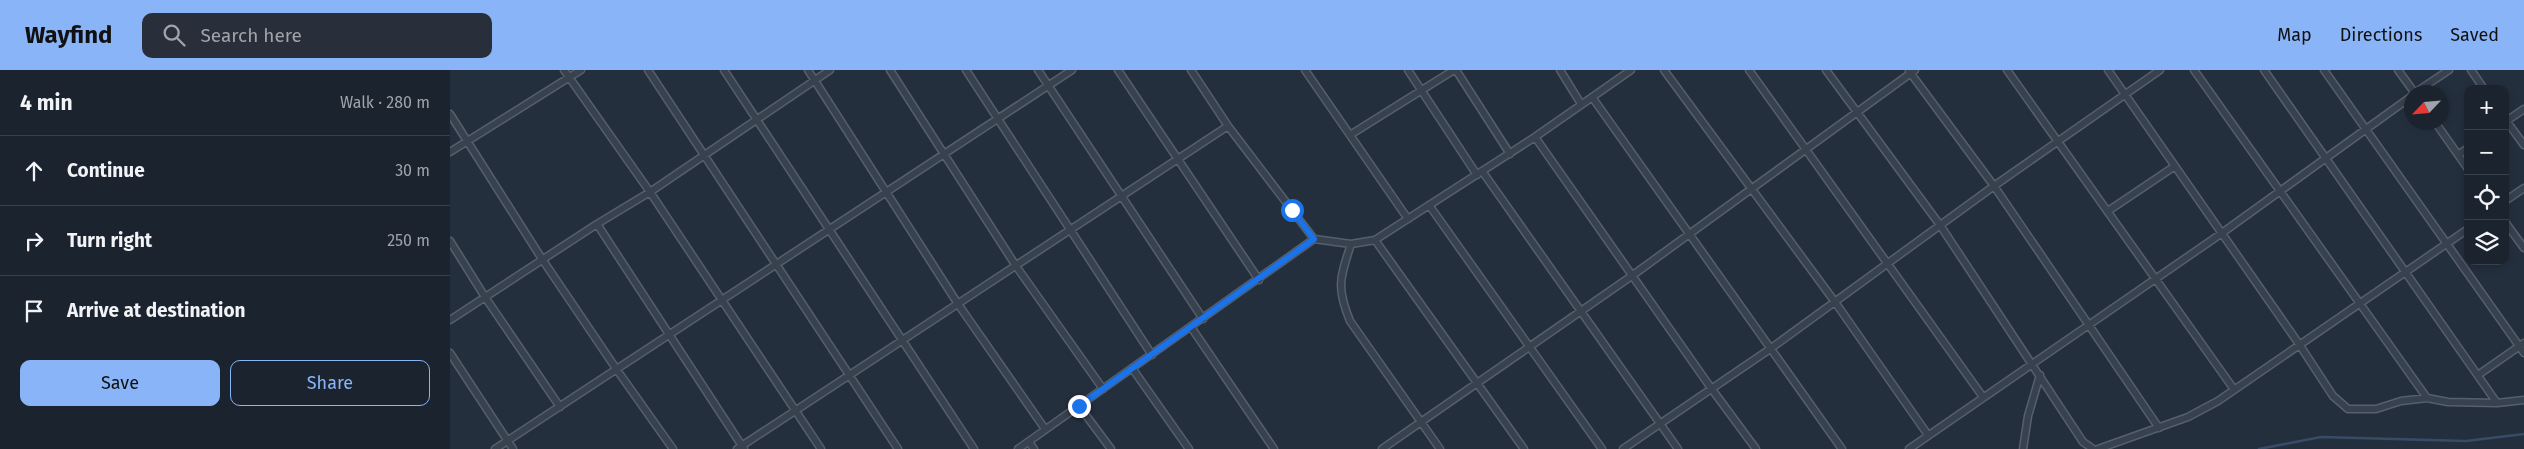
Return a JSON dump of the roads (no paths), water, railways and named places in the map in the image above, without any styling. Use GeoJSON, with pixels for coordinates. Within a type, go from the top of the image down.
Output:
{"type":"FeatureCollection","features":[{"type":"Feature","properties":{"kind":"street"},"geometry":{"type":"LineString","coordinates":[[564,70],[650,192],[821,449]]}},
{"type":"Feature","properties":{"kind":"street"},"geometry":{"type":"LineString","coordinates":[[450,152],[582,70]]}},
{"type":"Feature","properties":{"kind":"street"},"geometry":{"type":"LineString","coordinates":[[648,70],[706,155],[776,266],[898,449]]}},
{"type":"Feature","properties":{"kind":"street"},"geometry":{"type":"LineString","coordinates":[[724,70],[974,449]]}},
{"type":"Feature","properties":{"kind":"street"},"geometry":{"type":"LineString","coordinates":[[808,70],[958,304],[1045,429]]}},
{"type":"Feature","properties":{"kind":"street"},"geometry":{"type":"LineString","coordinates":[[450,320],[542,259],[650,192],[830,70]]}},
{"type":"Feature","properties":{"kind":"street"},"geometry":{"type":"LineString","coordinates":[[890,70],[1016,266],[1103,389]]}},
{"type":"Feature","properties":{"kind":"street"},"geometry":{"type":"LineString","coordinates":[[966,70],[1152,355]]}},
{"type":"Feature","properties":{"kind":"street"},"geometry":{"type":"LineString","coordinates":[[1038,70],[1203,319]]}},
{"type":"Feature","properties":{"kind":"street"},"geometry":{"type":"LineString","coordinates":[[495,449],[886,194],[1072,70]]}},
{"type":"Feature","properties":{"kind":"street"},"geometry":{"type":"LineString","coordinates":[[1118,70],[1259,280]]}},
{"type":"Feature","properties":{"kind":"street"},"geometry":{"type":"LineString","coordinates":[[1191,70],[1228,126],[1314,239]]}},
{"type":"Feature","properties":{"kind":"street"},"geometry":{"type":"LineString","coordinates":[[1305,70],[1408,219]]}},
{"type":"Feature","properties":{"kind":"street"},"geometry":{"type":"LineString","coordinates":[[1408,70],[1678,449]]}},
{"type":"Feature","properties":{"kind":"street"},"geometry":{"type":"LineString","coordinates":[[1350,135],[1455,70],[1510,154]]}},
{"type":"Feature","properties":{"kind":"street"},"geometry":{"type":"LineString","coordinates":[[1560,70],[1581,104]]}},
{"type":"Feature","properties":{"kind":"street"},"geometry":{"type":"LineString","coordinates":[[1664,70],[1835,302],[1928,435]]}},
{"type":"Feature","properties":{"kind":"street"},"geometry":{"type":"LineString","coordinates":[[1749,70],[1886,265],[1983,398]]}},
{"type":"Feature","properties":{"kind":"street"},"geometry":{"type":"LineString","coordinates":[[1826,70],[1940,225],[2083,442],[2093,449]]}},
{"type":"Feature","properties":{"kind":"street"},"geometry":{"type":"LineString","coordinates":[[2007,70],[2233,388]]}},
{"type":"Feature","properties":{"kind":"street"},"geometry":{"type":"LineString","coordinates":[[2108,70],[2299,344],[2333,396],[2348,409],[2370,410],[2401,401],[2426,398],[2448,402],[2497,403],[2524,400]]}},
{"type":"Feature","properties":{"kind":"street"},"geometry":{"type":"LineString","coordinates":[[1623,449],[1659,422],[1770,349],[1994,186],[2160,70]]}},
{"type":"Feature","properties":{"kind":"street"},"geometry":{"type":"LineString","coordinates":[[2194,70],[2426,398]]}},
{"type":"Feature","properties":{"kind":"street"},"geometry":{"type":"LineString","coordinates":[[2264,70],[2497,403]]}},
{"type":"Feature","properties":{"kind":"street"},"geometry":{"type":"LineString","coordinates":[[2324,70],[2367,128],[2447,244],[2522,345],[2524,353]]}},
{"type":"Feature","properties":{"kind":"street"},"geometry":{"type":"LineString","coordinates":[[2398,70],[2410,85]]}},
{"type":"Feature","properties":{"kind":"street"},"geometry":{"type":"LineString","coordinates":[[2426,85],[2449,70]]}},
{"type":"Feature","properties":{"kind":"street"},"geometry":{"type":"LineString","coordinates":[[2471,70],[2481,85]]}},
{"type":"Feature","properties":{"kind":"street"},"geometry":{"type":"LineString","coordinates":[[1018,449],[1259,280],[1314,239],[1351,244],[1375,240],[1510,154],[1628,71]]}},
{"type":"Feature","properties":{"kind":"street"},"geometry":{"type":"LineString","coordinates":[[1382,449],[1633,275],[1911,71],[1994,186],[2160,428]]}},
{"type":"Feature","properties":{"kind":"street"},"geometry":{"type":"LineString","coordinates":[[1592,97],[1842,449]]}},
{"type":"Feature","properties":{"kind":"street"},"geometry":{"type":"LineString","coordinates":[[1909,449],[2222,233],[2279,190],[2404,102]]}},
{"type":"Feature","properties":{"kind":"street"},"geometry":{"type":"LineString","coordinates":[[2509,118],[2524,109]]}},
{"type":"Feature","properties":{"kind":"street"},"geometry":{"type":"LineString","coordinates":[[450,114],[542,259],[616,370],[674,449]]}},
{"type":"Feature","properties":{"kind":"street"},"geometry":{"type":"LineString","coordinates":[[2509,124],[2524,145]]}},
{"type":"Feature","properties":{"kind":"street"},"geometry":{"type":"LineString","coordinates":[[597,224],[741,448],[1228,126]]}},
{"type":"Feature","properties":{"kind":"street"},"geometry":{"type":"LineString","coordinates":[[2441,130],[2464,164]]}},
{"type":"Feature","properties":{"kind":"street"},"geometry":{"type":"LineString","coordinates":[[1535,137],[1756,449]]}},
{"type":"Feature","properties":{"kind":"street"},"geometry":{"type":"LineString","coordinates":[[2458,155],[2464,151]]}},
{"type":"Feature","properties":{"kind":"street"},"geometry":{"type":"LineString","coordinates":[[2108,211],[2175,166]]}},
{"type":"Feature","properties":{"kind":"street"},"geometry":{"type":"LineString","coordinates":[[2509,199],[2524,188]]}},
{"type":"Feature","properties":{"kind":"street"},"geometry":{"type":"LineString","coordinates":[[1430,205],[1602,449]]}},
{"type":"Feature","properties":{"kind":"street"},"geometry":{"type":"LineString","coordinates":[[2509,227],[2524,248]]}},
{"type":"Feature","properties":{"kind":"street"},"geometry":{"type":"LineString","coordinates":[[2098,449],[2160,428],[2200,411],[2464,231]]}},
{"type":"Feature","properties":{"kind":"street"},"geometry":{"type":"LineString","coordinates":[[1375,240],[1524,449]]}},
{"type":"Feature","properties":{"kind":"street"},"geometry":{"type":"LineString","coordinates":[[450,241],[485,297],[560,406]]}},
{"type":"Feature","properties":{"kind":"street"},"geometry":{"type":"LineString","coordinates":[[1351,244],[1340,278],[1341,300],[1350,321],[1440,449]]}},
{"type":"Feature","properties":{"kind":"street"},"geometry":{"type":"LineString","coordinates":[[1191,327],[1274,449]]}},
{"type":"Feature","properties":{"kind":"street"},"geometry":{"type":"LineString","coordinates":[[2478,375],[2522,345]]}},
{"type":"Feature","properties":{"kind":"street"},"geometry":{"type":"LineString","coordinates":[[450,353],[514,449]]}},
{"type":"Feature","properties":{"kind":"street"},"geometry":{"type":"LineString","coordinates":[[1132,368],[1189,449]]}},
{"type":"Feature","properties":{"kind":"street"},"geometry":{"type":"LineString","coordinates":[[2023,449],[2028,416],[2040,375]]}},
{"type":"Feature","properties":{"kind":"street"},"geometry":{"type":"LineString","coordinates":[[1079,406],[1111,449]]}},
{"type":"Feature","properties":{"kind":"street"},"geometry":{"type":"LineString","coordinates":[[1029,442],[1034,449]]}},
{"type":"Feature","properties":{"kind":"waterway"},"geometry":{"type":"LineString","coordinates":[[2259,449],[2321,437],[2466,441],[2524,434]]}}]}
